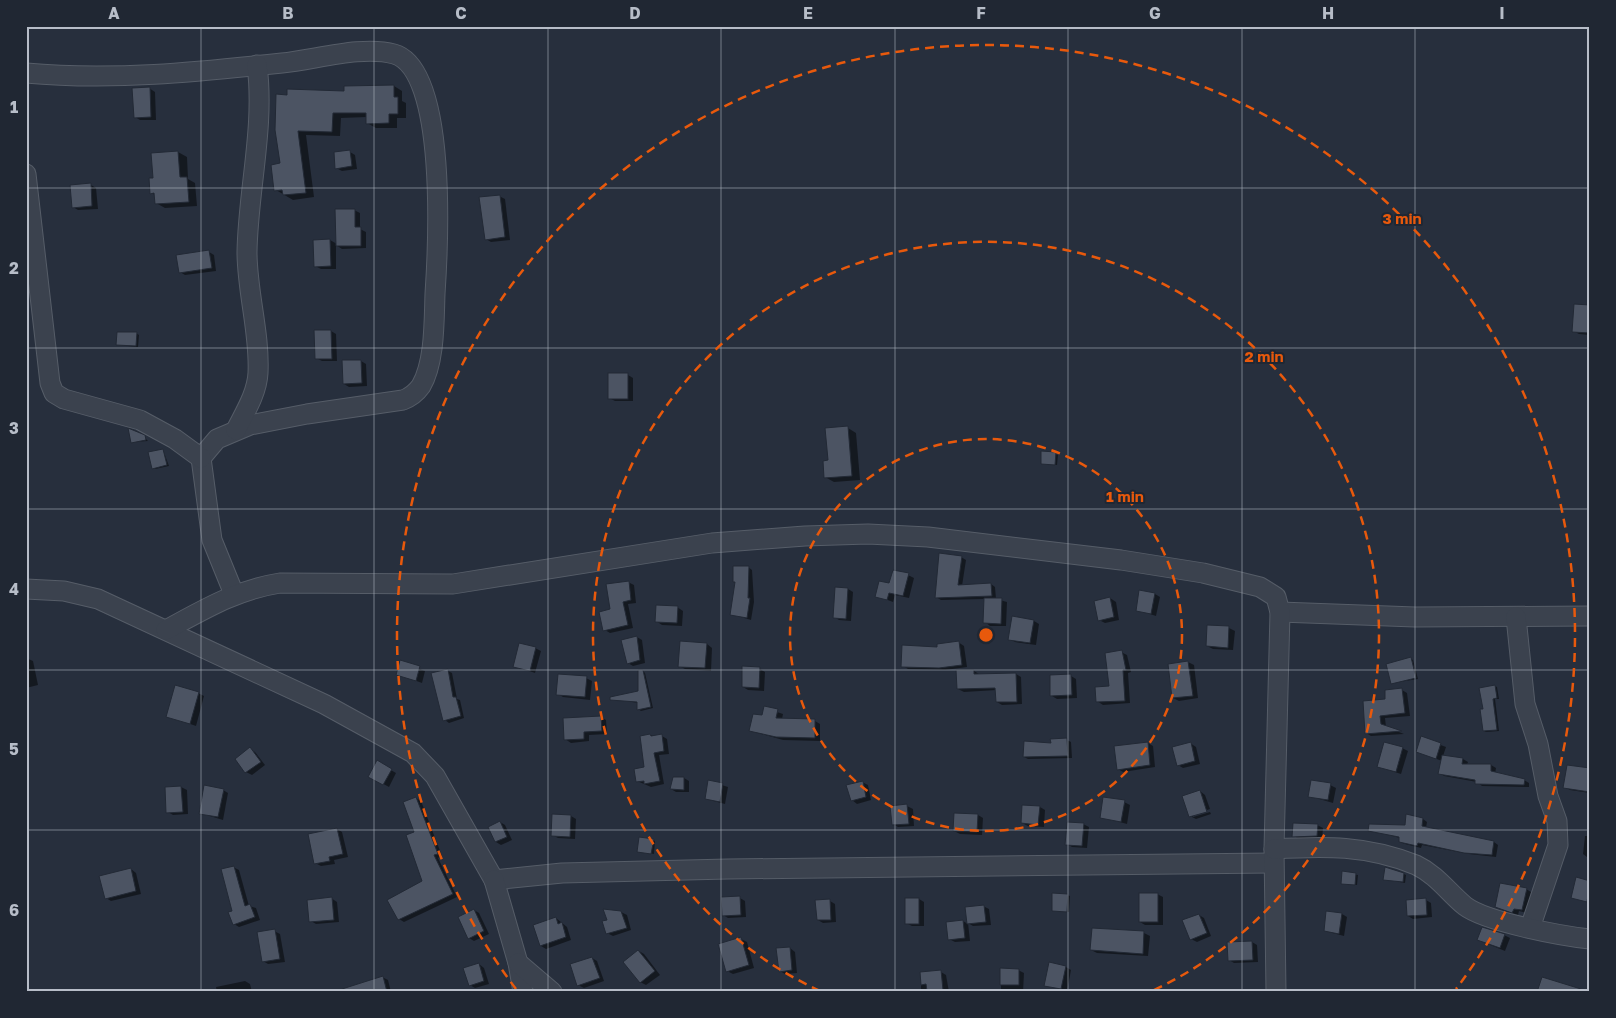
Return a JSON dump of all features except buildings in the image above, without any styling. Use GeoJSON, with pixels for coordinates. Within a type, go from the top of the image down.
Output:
{"type":"FeatureCollection","features":[{"type":"Feature","properties":{"kind":"street"},"geometry":{"type":"LineString","coordinates":[[26,73],[115,77],[374,53],[394,54],[410,65],[423,90],[431,119],[436,163],[439,243],[433,335],[427,370],[420,386],[412,396],[404,400],[307,414],[236,430],[217,439],[201,458]]}},
{"type":"Feature","properties":{"kind":"street"},"geometry":{"type":"LineString","coordinates":[[236,430],[252,398],[258,374],[247,257],[248,222],[258,113],[259,86],[257,65]]}},
{"type":"Feature","properties":{"kind":"street"},"geometry":{"type":"LineString","coordinates":[[26,174],[50,384],[54,393],[64,399],[140,420],[175,439],[201,458],[212,540],[234,594]]}},
{"type":"Feature","properties":{"kind":"street"},"geometry":{"type":"LineString","coordinates":[[166,630],[234,594],[254,587],[280,583],[453,584],[712,543],[805,536],[868,534],[928,537],[1121,560],[1203,573],[1260,587],[1276,597],[1280,612],[1273,856],[1276,992]]}},
{"type":"Feature","properties":{"kind":"street"},"geometry":{"type":"LineString","coordinates":[[26,589],[64,591],[98,599],[324,704],[413,753],[435,776],[494,880],[518,963],[523,992]]}},
{"type":"Feature","properties":{"kind":"street"},"geometry":{"type":"LineString","coordinates":[[1280,612],[1415,617],[1516,618],[1590,616]]}},
{"type":"Feature","properties":{"kind":"street"},"geometry":{"type":"LineString","coordinates":[[1516,618],[1525,704],[1538,744],[1548,796],[1559,831],[1558,845],[1530,928]]}},
{"type":"Feature","properties":{"kind":"street"},"geometry":{"type":"LineString","coordinates":[[494,880],[562,873],[1273,856],[1334,846],[1400,860],[1428,872],[1470,909],[1530,928],[1590,939]]}},
{"type":"Feature","properties":{"kind":"street"},"geometry":{"type":"LineString","coordinates":[[518,963],[552,992]]}}]}
